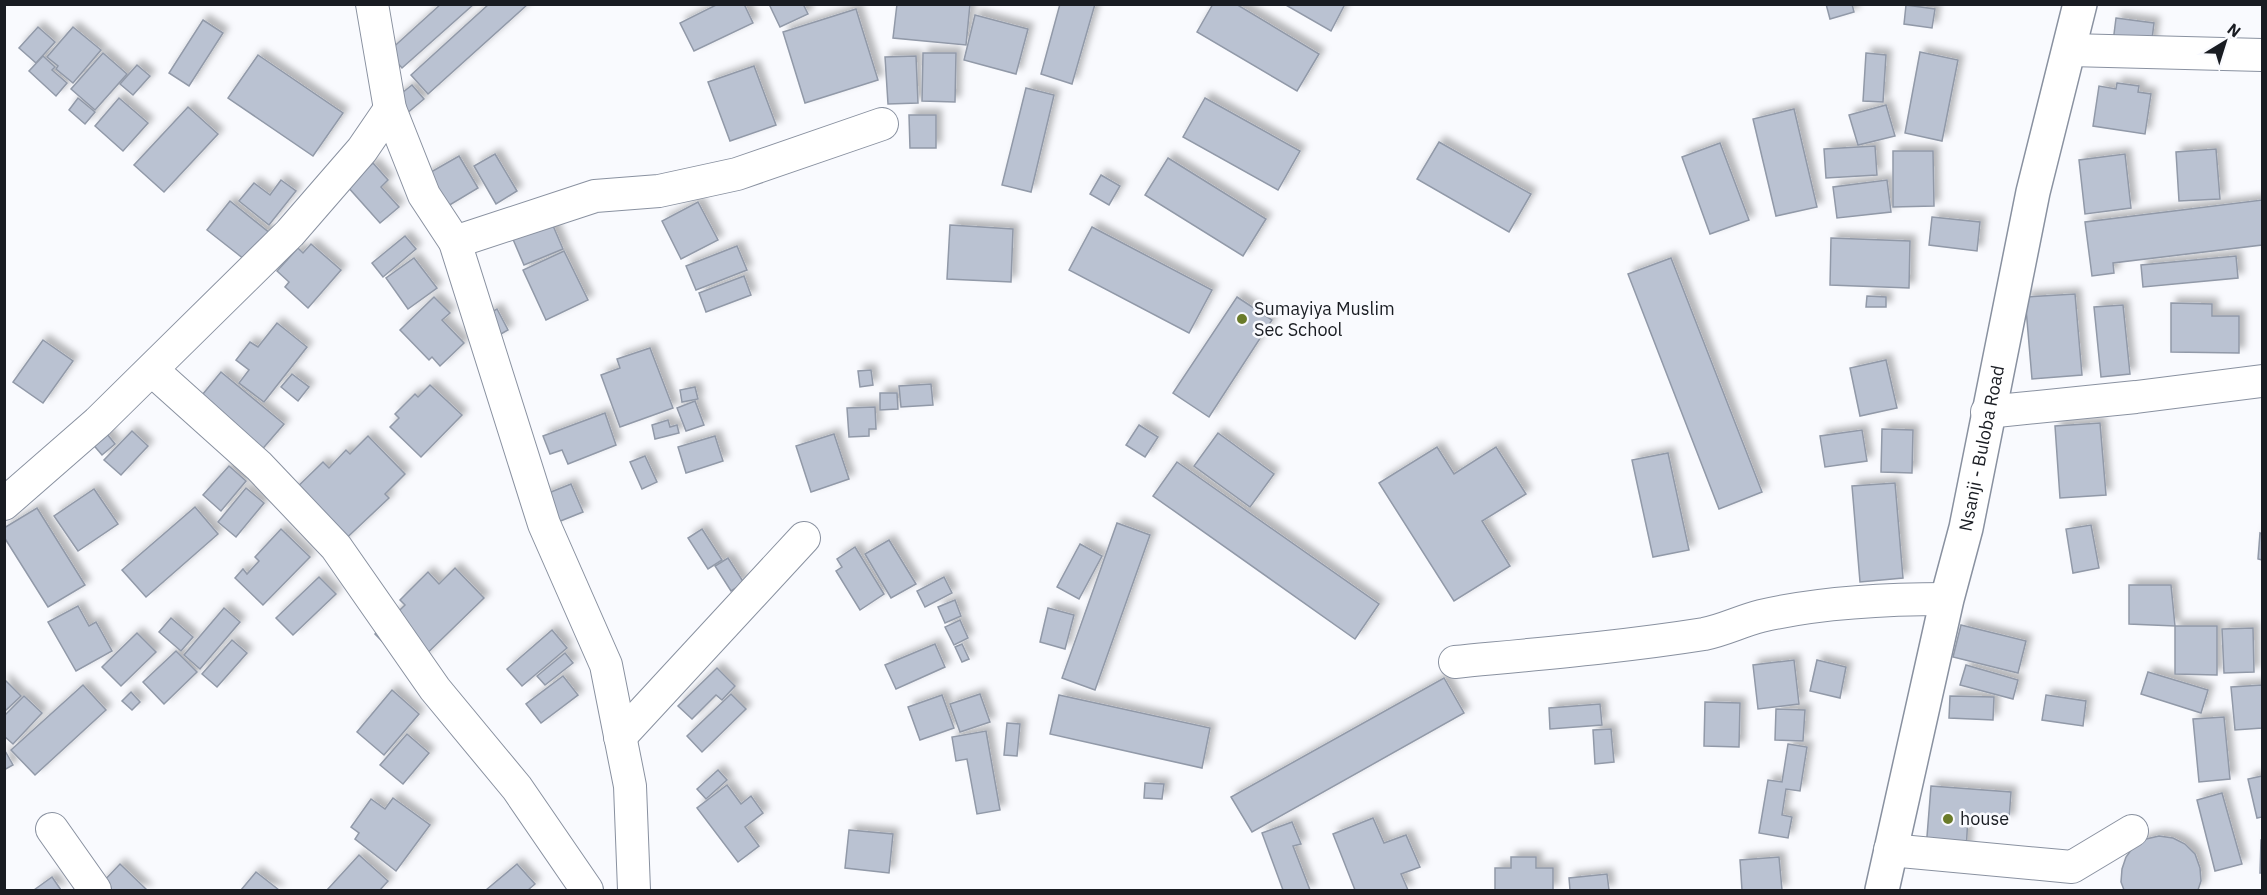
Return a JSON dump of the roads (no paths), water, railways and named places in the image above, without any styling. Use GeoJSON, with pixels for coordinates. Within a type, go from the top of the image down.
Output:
{"type":"FeatureCollection","features":[{"type":"Feature","properties":{"kind":"main road","name":"Nsanji - Buloba Road"},"geometry":{"type":"LineString","coordinates":[[1882,891],[1947,599],[1966,528],[2033,192],[2080,4]]}},
{"type":"Feature","properties":{"kind":"street"},"geometry":{"type":"LineString","coordinates":[[372,4],[390,109],[424,195],[455,242],[544,524],[606,665],[630,786],[634,891]]}},
{"type":"Feature","properties":{"kind":"street"},"geometry":{"type":"LineString","coordinates":[[2070,50],[2262,55]]}},
{"type":"Feature","properties":{"kind":"street"},"geometry":{"type":"LineString","coordinates":[[4,504],[98,422],[290,233],[362,150],[390,109]]}},
{"type":"Feature","properties":{"kind":"street"},"geometry":{"type":"LineString","coordinates":[[455,242],[595,196],[659,191],[737,174],[882,124]]}},
{"type":"Feature","properties":{"kind":"street"},"geometry":{"type":"LineString","coordinates":[[152,370],[259,466],[336,547],[435,689],[517,788],[587,891]]}},
{"type":"Feature","properties":{"kind":"street"},"geometry":{"type":"LineString","coordinates":[[1988,412],[2262,381]]}},
{"type":"Feature","properties":{"kind":"street"},"geometry":{"type":"LineString","coordinates":[[620,737],[804,538]]}},
{"type":"Feature","properties":{"kind":"street"},"geometry":{"type":"LineString","coordinates":[[1455,662],[1648,643],[1719,631],[1759,616],[1812,608],[1887,599],[1947,599]]}},
{"type":"Feature","properties":{"kind":"street"},"geometry":{"type":"LineString","coordinates":[[52,829],[95,891]]}},
{"type":"Feature","properties":{"kind":"street"},"geometry":{"type":"LineString","coordinates":[[1890,850],[2072,867],[2132,831]]}},
{"type":"Feature","properties":{"kind":"place","name":"Sumayiya Muslim Sec School"},"geometry":{"type":"Point","coordinates":[1242,319]}},
{"type":"Feature","properties":{"kind":"place","name":"house"},"geometry":{"type":"Point","coordinates":[1948,819]}}]}
